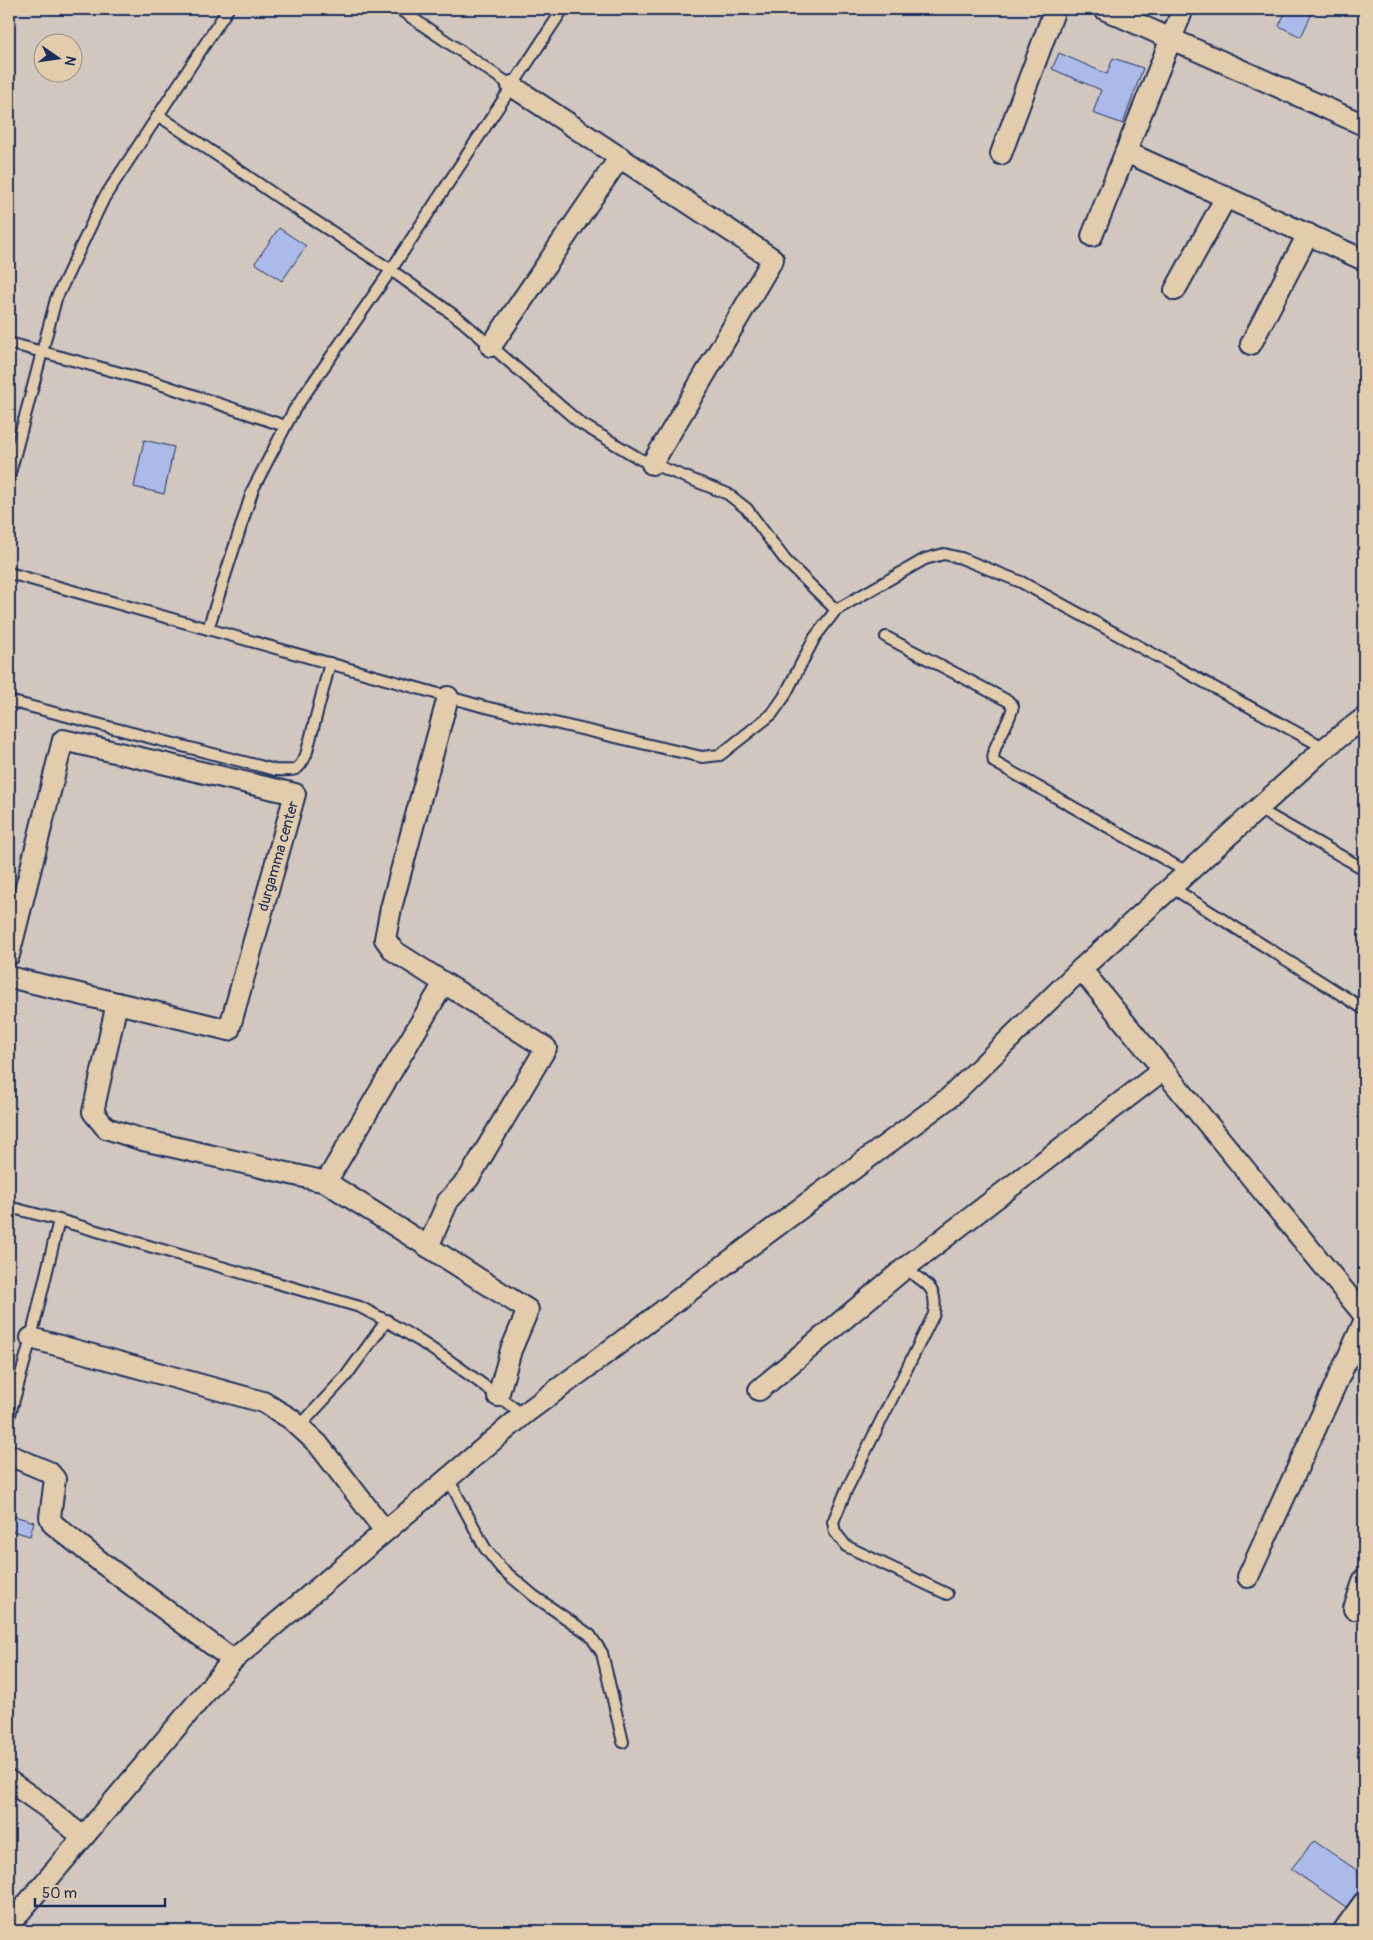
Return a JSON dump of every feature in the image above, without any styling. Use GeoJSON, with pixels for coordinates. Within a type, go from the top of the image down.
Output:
{"type":"FeatureCollection","features":[{"type":"Feature","properties":{"kind":"street"},"geometry":{"type":"LineString","coordinates":[[1000,154],[1055,9]]}},
{"type":"Feature","properties":{"kind":"street"},"geometry":{"type":"LineString","coordinates":[[1104,9],[1364,125]]}},
{"type":"Feature","properties":{"kind":"street"},"geometry":{"type":"LineString","coordinates":[[1092,236],[1183,9]]}},
{"type":"Feature","properties":{"kind":"street"},"geometry":{"type":"LineString","coordinates":[[512,86],[773,259],[652,464]]}},
{"type":"Feature","properties":{"kind":"street"},"geometry":{"type":"LineString","coordinates":[[1126,152],[1364,260]]}},
{"type":"Feature","properties":{"kind":"street"},"geometry":{"type":"LineString","coordinates":[[492,346],[620,157]]}},
{"type":"Feature","properties":{"kind":"street"},"geometry":{"type":"LineString","coordinates":[[1175,290],[1226,197]]}},
{"type":"Feature","properties":{"kind":"street"},"geometry":{"type":"LineString","coordinates":[[1251,344],[1308,234]]}},
{"type":"Feature","properties":{"kind":"street"},"geometry":{"type":"LineString","coordinates":[[428,1247],[448,1201],[469,1178],[546,1048],[394,951],[385,939],[448,697]]}},
{"type":"Feature","properties":{"kind":"street"},"geometry":{"type":"LineString","coordinates":[[9,1925],[233,1660],[523,1415],[950,1096],[1081,969],[1187,872],[1325,748],[1364,718]]}},
{"type":"Feature","properties":{"kind":"street","name":"durgamma center"},"geometry":{"type":"LineString","coordinates":[[9,955],[62,740],[296,794],[228,1030],[9,976]]}},
{"type":"Feature","properties":{"kind":"street"},"geometry":{"type":"LineString","coordinates":[[1081,969],[1364,1315]]}},
{"type":"Feature","properties":{"kind":"street"},"geometry":{"type":"LineString","coordinates":[[326,1182],[444,983]]}},
{"type":"Feature","properties":{"kind":"street"},"geometry":{"type":"LineString","coordinates":[[117,1003],[93,1112],[106,1128],[143,1140],[326,1182],[528,1310],[511,1350],[498,1396]]}},
{"type":"Feature","properties":{"kind":"street"},"geometry":{"type":"LineString","coordinates":[[759,1390],[905,1268],[1163,1070]]}},
{"type":"Feature","properties":{"kind":"street"},"geometry":{"type":"LineString","coordinates":[[1248,1577],[1364,1322]]}},
{"type":"Feature","properties":{"kind":"street"},"geometry":{"type":"LineString","coordinates":[[31,1338],[263,1402],[299,1427],[318,1444],[385,1531]]}},
{"type":"Feature","properties":{"kind":"street"},"geometry":{"type":"LineString","coordinates":[[9,1454],[49,1472],[55,1479],[50,1517],[53,1524],[102,1563],[233,1660]]}},
{"type":"Feature","properties":{"kind":"street"},"geometry":{"type":"LineString","coordinates":[[1354,1608],[1364,1579]]}},
{"type":"Feature","properties":{"kind":"street"},"geometry":{"type":"LineString","coordinates":[[9,1781],[46,1807],[83,1837]]}},
{"type":"Feature","properties":{"kind":"street"},"geometry":{"type":"LineString","coordinates":[[1343,1931],[1364,1902]]}},
{"type":"Feature","properties":{"kind":"lane"},"geometry":{"type":"LineString","coordinates":[[9,477],[56,299],[104,198],[228,9]]}},
{"type":"Feature","properties":{"kind":"lane"},"geometry":{"type":"LineString","coordinates":[[399,9],[512,86]]}},
{"type":"Feature","properties":{"kind":"lane"},"geometry":{"type":"LineString","coordinates":[[208,629],[253,489],[294,410],[390,270],[563,9]]}},
{"type":"Feature","properties":{"kind":"lane"},"geometry":{"type":"LineString","coordinates":[[158,116],[390,270],[462,321],[580,424],[640,459],[728,494],[747,509],[786,561],[836,610]]}},
{"type":"Feature","properties":{"kind":"lane"},"geometry":{"type":"LineString","coordinates":[[9,343],[154,382],[285,426]]}},
{"type":"Feature","properties":{"kind":"lane"},"geometry":{"type":"LineString","coordinates":[[9,573],[481,706],[702,757],[720,755],[772,714],[784,697],[815,637],[836,610],[925,560],[944,554],[961,558],[1021,582],[1325,748]]}},
{"type":"Feature","properties":{"kind":"lane"},"geometry":{"type":"LineString","coordinates":[[886,638],[1008,701],[1013,706],[1012,714],[993,753],[994,762],[1187,872]]}},
{"type":"Feature","properties":{"kind":"lane"},"geometry":{"type":"LineString","coordinates":[[9,701],[275,770],[294,770],[300,767],[306,755],[330,663]]}},
{"type":"Feature","properties":{"kind":"lane"},"geometry":{"type":"LineString","coordinates":[[1258,809],[1364,869]]}},
{"type":"Feature","properties":{"kind":"lane"},"geometry":{"type":"LineString","coordinates":[[1171,887],[1364,1009]]}},
{"type":"Feature","properties":{"kind":"lane"},"geometry":{"type":"LineString","coordinates":[[9,1207],[360,1307],[387,1320],[470,1374],[523,1415]]}},
{"type":"Feature","properties":{"kind":"lane"},"geometry":{"type":"LineString","coordinates":[[9,1418],[31,1338],[59,1220]]}},
{"type":"Feature","properties":{"kind":"lane"},"geometry":{"type":"LineString","coordinates":[[905,1268],[932,1289],[936,1299],[934,1314],[846,1490],[833,1522],[835,1532],[846,1546],[947,1594]]}},
{"type":"Feature","properties":{"kind":"lane"},"geometry":{"type":"LineString","coordinates":[[299,1427],[346,1376],[387,1320]]}},
{"type":"Feature","properties":{"kind":"lane"},"geometry":{"type":"LineString","coordinates":[[448,1478],[485,1548],[501,1568],[534,1596],[590,1634],[602,1653],[623,1742]]}},
{"type":"Feature","properties":{"kind":"building"},"geometry":{"type":"Polygon","coordinates":[[[1287,9],[1314,9],[1301,37],[1279,26],[1287,9]]]}},
{"type":"Feature","properties":{"kind":"building"},"geometry":{"type":"Polygon","coordinates":[[[1059,53],[1107,74],[1113,58],[1143,68],[1123,124],[1093,113],[1101,90],[1052,69],[1059,53]]]}},
{"type":"Feature","properties":{"kind":"building"},"geometry":{"type":"Polygon","coordinates":[[[279,228],[306,246],[282,281],[255,263],[279,228]]]}},
{"type":"Feature","properties":{"kind":"building"},"geometry":{"type":"Polygon","coordinates":[[[144,440],[174,447],[164,494],[134,487],[144,440]]]}},
{"type":"Feature","properties":{"kind":"building"},"geometry":{"type":"Polygon","coordinates":[[[14,1516],[34,1522],[30,1536],[9,1530],[14,1516]]]}},
{"type":"Feature","properties":{"kind":"building"},"geometry":{"type":"Polygon","coordinates":[[[1314,1841],[1364,1875],[1363,1891],[1355,1895],[1346,1907],[1291,1869],[1314,1841]]]}}]}
